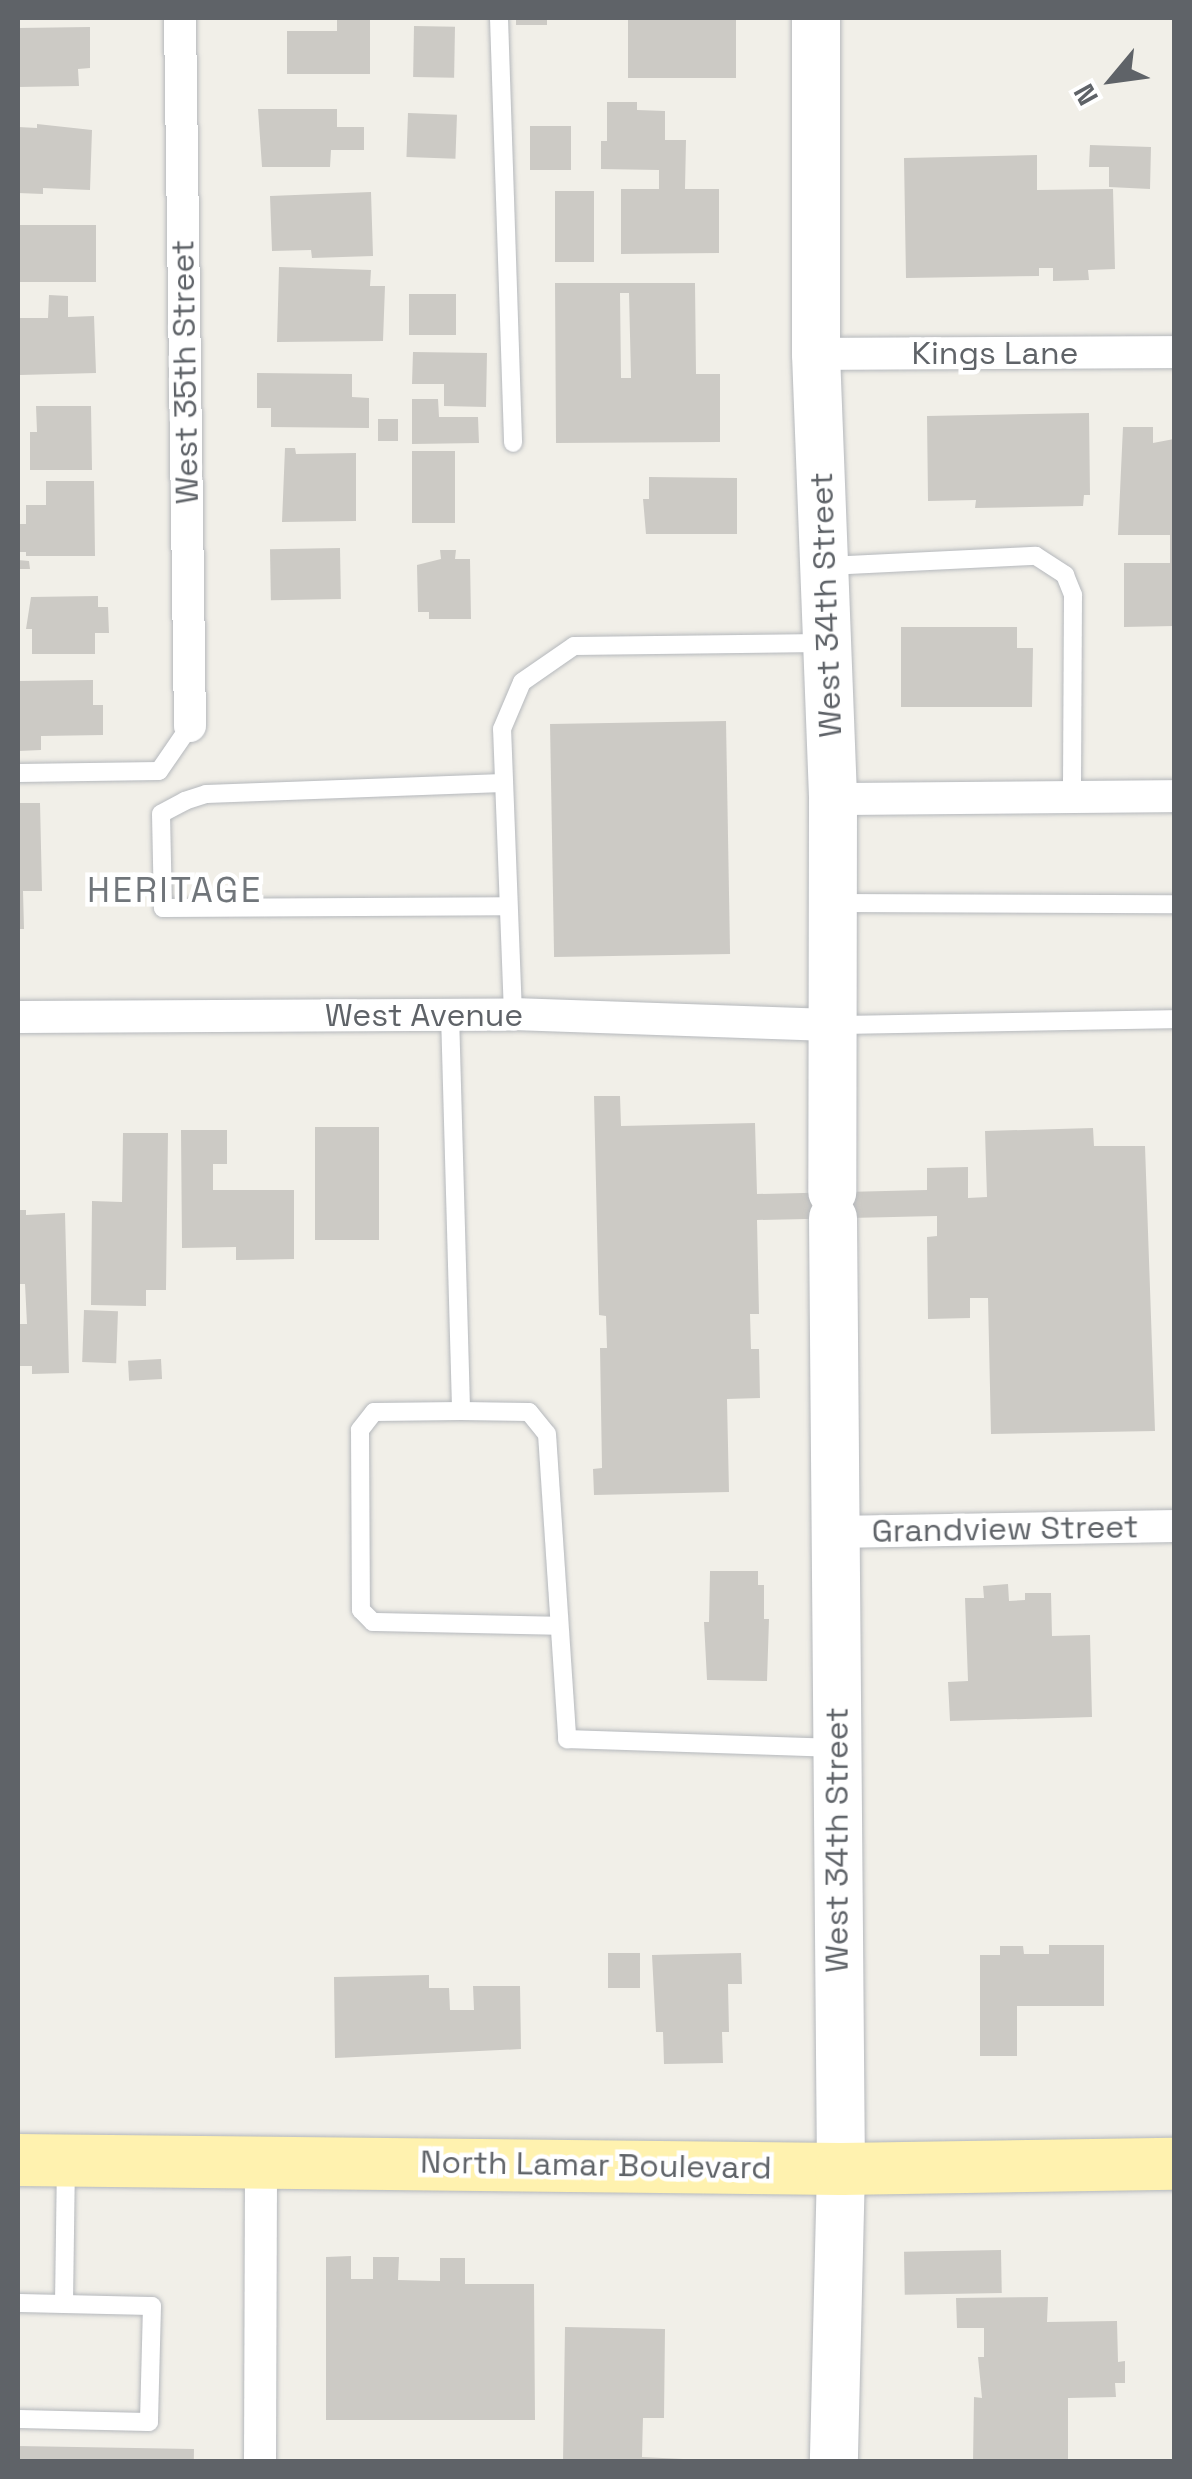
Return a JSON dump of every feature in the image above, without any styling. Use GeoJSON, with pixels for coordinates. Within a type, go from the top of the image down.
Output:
{"type":"FeatureCollection","features":[{"type":"Feature","properties":{"kind":"main road","name":"North Lamar Boulevard"},"geometry":{"type":"LineString","coordinates":[[42,2160],[841,2169],[1174,2164]]}},
{"type":"Feature","properties":{"kind":"street","name":"West 35th Street"},"geometry":{"type":"LineString","coordinates":[[180,18],[190,726]]}},
{"type":"Feature","properties":{"kind":"street","name":"West 34th Street"},"geometry":{"type":"LineString","coordinates":[[816,18],[816,354],[833,799],[830,1025],[841,2169],[834,2462]]}},
{"type":"Feature","properties":{"kind":"street","name":"Kings Lane"},"geometry":{"type":"LineString","coordinates":[[816,354],[1174,352]]}},
{"type":"Feature","properties":{"kind":"street"},"geometry":{"type":"LineString","coordinates":[[833,799],[1174,796]]}},
{"type":"Feature","properties":{"kind":"street","name":"West Avenue"},"geometry":{"type":"LineString","coordinates":[[18,1016],[513,1014],[830,1025]]}},
{"type":"Feature","properties":{"kind":"street","name":"Grandview Street"},"geometry":{"type":"LineString","coordinates":[[836,1532],[1174,1526]]}},
{"type":"Feature","properties":{"kind":"street"},"geometry":{"type":"LineString","coordinates":[[260,2160],[260,2462]]}},
{"type":"Feature","properties":{"kind":"lane"},"geometry":{"type":"LineString","coordinates":[[499,18],[513,443]]}},
{"type":"Feature","properties":{"kind":"lane"},"geometry":{"type":"LineString","coordinates":[[826,566],[1036,556],[1065,575],[1073,595],[1072,795]]}},
{"type":"Feature","properties":{"kind":"lane"},"geometry":{"type":"LineString","coordinates":[[513,1014],[502,729],[522,682],[574,646],[828,643]]}},
{"type":"Feature","properties":{"kind":"lane"},"geometry":{"type":"LineString","coordinates":[[18,773],[160,771],[190,726]]}},
{"type":"Feature","properties":{"kind":"lane"},"geometry":{"type":"LineString","coordinates":[[504,784],[206,794],[184,801],[161,814],[163,908],[508,906]]}},
{"type":"Feature","properties":{"kind":"lane"},"geometry":{"type":"LineString","coordinates":[[832,903],[1174,904]]}},
{"type":"Feature","properties":{"kind":"lane"},"geometry":{"type":"LineString","coordinates":[[450,1014],[461,1411]]}},
{"type":"Feature","properties":{"kind":"lane"},"geometry":{"type":"LineString","coordinates":[[830,1025],[1174,1019]]}},
{"type":"Feature","properties":{"kind":"lane"},"geometry":{"type":"LineString","coordinates":[[559,1626],[373,1622],[361,1610],[360,1430],[374,1412],[530,1412],[547,1434],[559,1626],[566,1739],[836,1748]]}},
{"type":"Feature","properties":{"kind":"lane"},"geometry":{"type":"LineString","coordinates":[[42,2160],[64,2304]]}},
{"type":"Feature","properties":{"kind":"lane"},"geometry":{"type":"LineString","coordinates":[[18,2303],[152,2306],[150,2422],[18,2419]]}},
{"type":"Feature","properties":{"kind":"building"},"geometry":{"type":"Polygon","coordinates":[[[337,18],[370,18],[370,74],[287,74],[287,31],[337,31],[337,18]]]}},
{"type":"Feature","properties":{"kind":"building"},"geometry":{"type":"Polygon","coordinates":[[[516,18],[547,18],[547,25],[516,25],[516,18]]]}},
{"type":"Feature","properties":{"kind":"building"},"geometry":{"type":"Polygon","coordinates":[[[628,18],[736,18],[736,78],[628,78],[628,18]]]}},
{"type":"Feature","properties":{"kind":"building"},"geometry":{"type":"Polygon","coordinates":[[[414,26],[455,27],[454,78],[413,77],[414,26]]]}},
{"type":"Feature","properties":{"kind":"building"},"geometry":{"type":"Polygon","coordinates":[[[90,27],[90,68],[78,69],[79,86],[18,87],[18,28],[90,27]]]}},
{"type":"Feature","properties":{"kind":"building"},"geometry":{"type":"Polygon","coordinates":[[[607,102],[637,102],[637,110],[665,111],[665,140],[686,140],[685,189],[719,189],[719,253],[621,254],[621,189],[659,189],[659,170],[601,169],[601,141],[607,141],[607,102]]]}},
{"type":"Feature","properties":{"kind":"building"},"geometry":{"type":"Polygon","coordinates":[[[258,109],[337,109],[337,127],[364,127],[364,150],[331,150],[330,167],[262,167],[258,109]]]}},
{"type":"Feature","properties":{"kind":"building"},"geometry":{"type":"Polygon","coordinates":[[[408,113],[457,115],[455,159],[406,157],[408,113]]]}},
{"type":"Feature","properties":{"kind":"building"},"geometry":{"type":"Polygon","coordinates":[[[37,124],[92,130],[90,190],[43,188],[43,194],[18,193],[18,127],[37,128],[37,124]]]}},
{"type":"Feature","properties":{"kind":"building"},"geometry":{"type":"Polygon","coordinates":[[[530,126],[571,126],[571,170],[530,170],[530,126]]]}},
{"type":"Feature","properties":{"kind":"building"},"geometry":{"type":"Polygon","coordinates":[[[1090,145],[1151,147],[1150,189],[1109,187],[1109,167],[1089,167],[1090,145]]]}},
{"type":"Feature","properties":{"kind":"building"},"geometry":{"type":"Polygon","coordinates":[[[1037,155],[1037,190],[1113,189],[1115,269],[1088,270],[1089,280],[1053,281],[1053,268],[1039,268],[1039,276],[906,278],[904,158],[1037,155]]]}},
{"type":"Feature","properties":{"kind":"building"},"geometry":{"type":"Polygon","coordinates":[[[555,191],[594,191],[594,262],[555,262],[555,191]]]}},
{"type":"Feature","properties":{"kind":"building"},"geometry":{"type":"Polygon","coordinates":[[[371,192],[373,256],[312,258],[311,250],[272,251],[270,196],[371,192]]]}},
{"type":"Feature","properties":{"kind":"building"},"geometry":{"type":"Polygon","coordinates":[[[18,225],[96,225],[96,282],[18,282],[18,225]]]}},
{"type":"Feature","properties":{"kind":"building"},"geometry":{"type":"Polygon","coordinates":[[[279,267],[371,270],[370,286],[385,286],[383,341],[277,342],[279,267]]]}},
{"type":"Feature","properties":{"kind":"building"},"geometry":{"type":"Polygon","coordinates":[[[555,283],[695,283],[696,374],[720,374],[720,442],[556,443],[555,283]],[[620,293],[621,378],[631,378],[629,293],[620,293]]]}},
{"type":"Feature","properties":{"kind":"building"},"geometry":{"type":"Polygon","coordinates":[[[409,294],[456,294],[456,335],[409,335],[409,294]]]}},
{"type":"Feature","properties":{"kind":"building"},"geometry":{"type":"Polygon","coordinates":[[[49,295],[68,296],[68,317],[94,316],[96,373],[20,375],[18,318],[48,318],[49,295]]]}},
{"type":"Feature","properties":{"kind":"building"},"geometry":{"type":"Polygon","coordinates":[[[413,352],[487,353],[486,407],[444,406],[444,384],[412,384],[413,352]]]}},
{"type":"Feature","properties":{"kind":"building"},"geometry":{"type":"Polygon","coordinates":[[[257,373],[352,374],[352,397],[369,398],[369,428],[271,427],[271,408],[257,408],[257,373]]]}},
{"type":"Feature","properties":{"kind":"building"},"geometry":{"type":"Polygon","coordinates":[[[412,399],[438,399],[439,417],[478,417],[479,443],[412,444],[412,399]]]}},
{"type":"Feature","properties":{"kind":"building"},"geometry":{"type":"Polygon","coordinates":[[[36,406],[91,406],[92,470],[30,470],[30,432],[37,432],[36,406]]]}},
{"type":"Feature","properties":{"kind":"building"},"geometry":{"type":"Polygon","coordinates":[[[1089,413],[1090,495],[1084,495],[1083,506],[975,508],[976,500],[928,501],[927,416],[1089,413]]]}},
{"type":"Feature","properties":{"kind":"building"},"geometry":{"type":"Polygon","coordinates":[[[378,419],[398,419],[398,441],[378,441],[378,419]]]}},
{"type":"Feature","properties":{"kind":"building"},"geometry":{"type":"Polygon","coordinates":[[[1123,427],[1153,427],[1153,443],[1174,439],[1174,626],[1124,627],[1124,563],[1170,563],[1170,535],[1118,535],[1123,427]]]}},
{"type":"Feature","properties":{"kind":"building"},"geometry":{"type":"Polygon","coordinates":[[[285,448],[295,448],[296,454],[356,453],[356,521],[282,522],[285,448]]]}},
{"type":"Feature","properties":{"kind":"building"},"geometry":{"type":"Polygon","coordinates":[[[412,451],[455,451],[455,523],[412,523],[412,451]]]}},
{"type":"Feature","properties":{"kind":"building"},"geometry":{"type":"Polygon","coordinates":[[[649,477],[737,478],[737,534],[646,534],[643,499],[649,499],[649,477]]]}},
{"type":"Feature","properties":{"kind":"building"},"geometry":{"type":"Polygon","coordinates":[[[46,481],[94,481],[95,556],[26,556],[26,552],[18,552],[18,524],[26,524],[26,505],[46,505],[46,481]]]}},
{"type":"Feature","properties":{"kind":"building"},"geometry":{"type":"Polygon","coordinates":[[[340,548],[341,599],[271,600],[270,549],[340,548]]]}},
{"type":"Feature","properties":{"kind":"building"},"geometry":{"type":"Polygon","coordinates":[[[440,550],[456,550],[455,559],[470,559],[471,619],[429,619],[429,612],[418,612],[417,565],[441,559],[440,550]]]}},
{"type":"Feature","properties":{"kind":"building"},"geometry":{"type":"Polygon","coordinates":[[[18,560],[29,561],[30,569],[18,569],[18,560]]]}},
{"type":"Feature","properties":{"kind":"building"},"geometry":{"type":"Polygon","coordinates":[[[98,596],[98,607],[108,607],[109,633],[95,633],[95,654],[32,654],[32,629],[26,629],[31,597],[98,596]]]}},
{"type":"Feature","properties":{"kind":"building"},"geometry":{"type":"Polygon","coordinates":[[[901,627],[1017,627],[1017,648],[1033,648],[1032,707],[901,707],[901,627]]]}},
{"type":"Feature","properties":{"kind":"building"},"geometry":{"type":"Polygon","coordinates":[[[93,680],[93,705],[103,705],[103,735],[41,736],[41,750],[18,751],[18,681],[93,680]]]}},
{"type":"Feature","properties":{"kind":"building"},"geometry":{"type":"Polygon","coordinates":[[[726,721],[730,954],[554,957],[550,724],[726,721]]]}},
{"type":"Feature","properties":{"kind":"building"},"geometry":{"type":"Polygon","coordinates":[[[18,803],[40,803],[42,891],[23,891],[24,929],[18,929],[18,803]]]}},
{"type":"Feature","properties":{"kind":"building"},"geometry":{"type":"Polygon","coordinates":[[[594,1096],[620,1096],[621,1126],[755,1123],[757,1194],[927,1190],[927,1168],[968,1167],[968,1198],[987,1197],[985,1131],[1093,1128],[1094,1146],[1145,1146],[1155,1431],[991,1434],[988,1298],[970,1298],[970,1318],[928,1319],[927,1237],[937,1236],[937,1216],[757,1220],[759,1314],[750,1314],[751,1349],[759,1349],[760,1398],[727,1399],[729,1492],[594,1495],[593,1469],[602,1468],[600,1348],[607,1348],[606,1316],[599,1315],[594,1096]]]}},
{"type":"Feature","properties":{"kind":"building"},"geometry":{"type":"Polygon","coordinates":[[[315,1127],[379,1127],[379,1240],[315,1240],[315,1127]]]}},
{"type":"Feature","properties":{"kind":"building"},"geometry":{"type":"Polygon","coordinates":[[[181,1130],[227,1130],[227,1164],[213,1164],[213,1190],[294,1190],[294,1259],[236,1260],[236,1247],[182,1248],[181,1130]]]}},
{"type":"Feature","properties":{"kind":"building"},"geometry":{"type":"Polygon","coordinates":[[[123,1133],[168,1133],[166,1290],[146,1290],[146,1306],[91,1305],[92,1201],[122,1202],[123,1133]]]}},
{"type":"Feature","properties":{"kind":"building"},"geometry":{"type":"Polygon","coordinates":[[[18,1210],[26,1210],[26,1215],[65,1213],[69,1373],[32,1374],[32,1366],[18,1366],[18,1324],[27,1324],[25,1284],[18,1284],[18,1210]]]}},
{"type":"Feature","properties":{"kind":"building"},"geometry":{"type":"Polygon","coordinates":[[[84,1310],[118,1311],[116,1363],[82,1362],[84,1310]]]}},
{"type":"Feature","properties":{"kind":"building"},"geometry":{"type":"Polygon","coordinates":[[[161,1359],[162,1379],[129,1381],[128,1361],[161,1359]]]}},
{"type":"Feature","properties":{"kind":"building"},"geometry":{"type":"Polygon","coordinates":[[[710,1571],[758,1571],[758,1585],[764,1585],[764,1619],[769,1619],[767,1681],[707,1680],[704,1622],[709,1622],[710,1571]]]}},
{"type":"Feature","properties":{"kind":"building"},"geometry":{"type":"Polygon","coordinates":[[[1008,1584],[1009,1601],[1025,1600],[1025,1593],[1051,1593],[1052,1636],[1090,1635],[1092,1717],[950,1721],[948,1682],[968,1681],[965,1598],[984,1598],[983,1586],[1008,1584]]]}},
{"type":"Feature","properties":{"kind":"building"},"geometry":{"type":"Polygon","coordinates":[[[1049,1945],[1104,1945],[1104,2006],[1017,2006],[1017,2056],[980,2056],[980,1955],[1000,1955],[1000,1946],[1023,1946],[1024,1954],[1049,1954],[1049,1945]]]}},
{"type":"Feature","properties":{"kind":"building"},"geometry":{"type":"Polygon","coordinates":[[[608,1953],[640,1953],[640,1988],[608,1988],[608,1953]]]}},
{"type":"Feature","properties":{"kind":"building"},"geometry":{"type":"Polygon","coordinates":[[[741,1953],[742,1984],[728,1984],[729,2032],[722,2032],[723,2063],[664,2064],[663,2032],[656,2032],[652,1955],[741,1953]]]}},
{"type":"Feature","properties":{"kind":"building"},"geometry":{"type":"Polygon","coordinates":[[[429,1975],[429,1988],[449,1988],[450,2010],[474,2010],[473,1986],[520,1986],[521,2049],[335,2058],[334,1977],[429,1975]]]}},
{"type":"Feature","properties":{"kind":"building"},"geometry":{"type":"Polygon","coordinates":[[[1001,2250],[1002,2293],[905,2295],[904,2252],[1001,2250]]]}},
{"type":"Feature","properties":{"kind":"building"},"geometry":{"type":"Polygon","coordinates":[[[351,2256],[351,2279],[373,2279],[373,2257],[399,2257],[398,2280],[440,2281],[440,2258],[465,2258],[465,2284],[534,2284],[535,2420],[326,2420],[326,2257],[351,2256]]]}},
{"type":"Feature","properties":{"kind":"building"},"geometry":{"type":"Polygon","coordinates":[[[1048,2297],[1047,2322],[1117,2321],[1118,2362],[1125,2361],[1125,2383],[1115,2383],[1116,2397],[1068,2398],[1068,2462],[973,2462],[974,2397],[982,2398],[978,2357],[984,2357],[984,2328],[957,2328],[956,2298],[1048,2297]]]}},
{"type":"Feature","properties":{"kind":"building"},"geometry":{"type":"Polygon","coordinates":[[[565,2327],[665,2329],[664,2418],[643,2418],[642,2457],[745,2462],[563,2462],[565,2327]]]}},
{"type":"Feature","properties":{"kind":"building"},"geometry":{"type":"Polygon","coordinates":[[[18,2446],[194,2449],[194,2462],[18,2462],[18,2446]]]}},
{"type":"Feature","properties":{"kind":"district","name":"HERITAGE"},"geometry":{"type":"Point","coordinates":[175,890]}}]}
